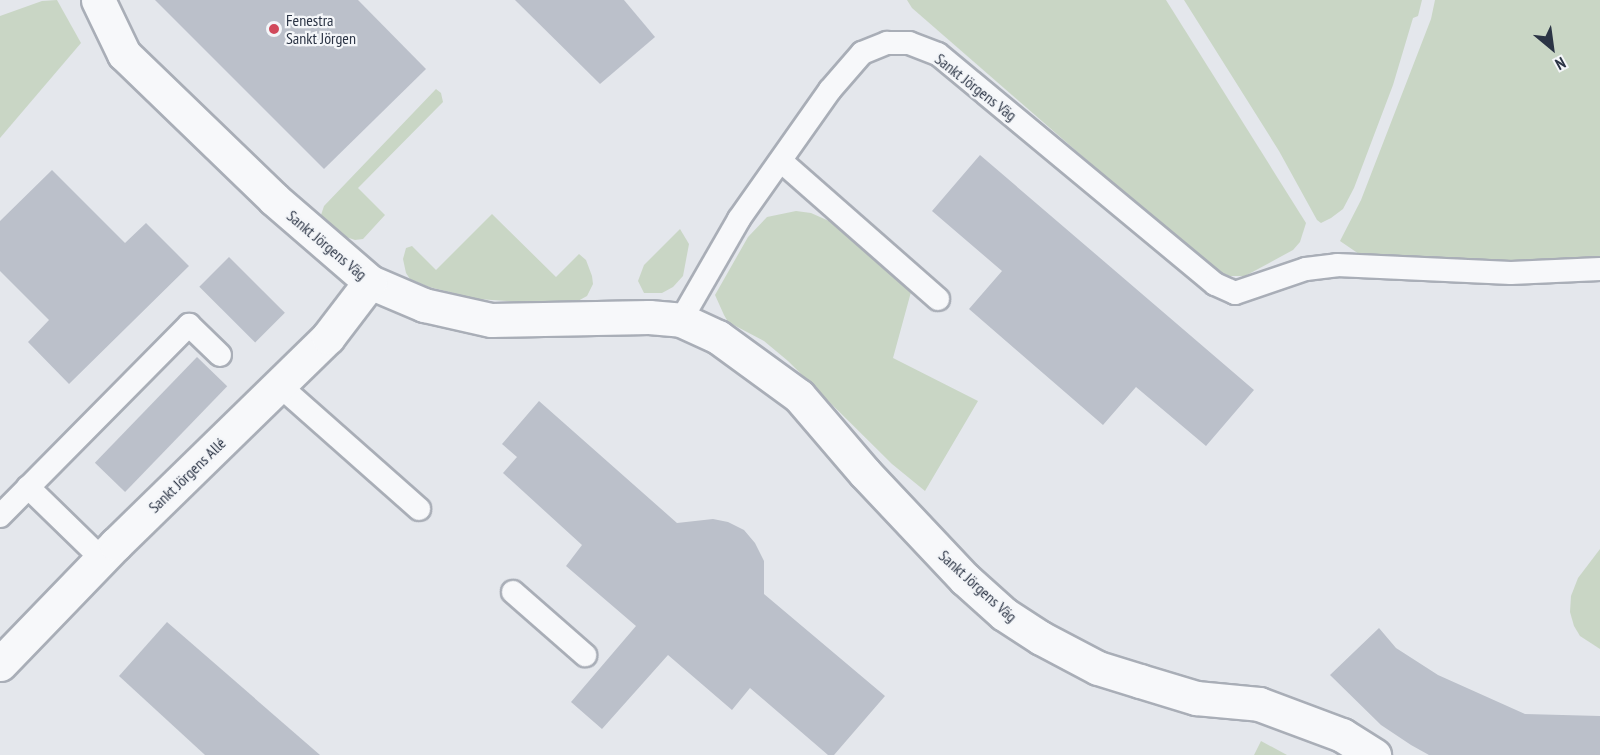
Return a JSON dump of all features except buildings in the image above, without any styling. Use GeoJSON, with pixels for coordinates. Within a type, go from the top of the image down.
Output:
{"type":"FeatureCollection","features":[{"type":"Feature","properties":{"kind":"street","name":"Sankt Jörgens Väg"},"geometry":{"type":"LineString","coordinates":[[98,0],[124,54],[274,199],[370,282],[424,305],[491,320],[649,317],[681,320],[718,337],[799,396],[866,474],[965,579],[1004,614],[1041,638],[1098,668],[1196,698],[1259,704],[1342,735],[1374,755]]}},
{"type":"Feature","properties":{"kind":"street","name":"Sankt Jörgens Allé"},"geometry":{"type":"LineString","coordinates":[[0,664],[102,559],[328,337],[370,282]]}},
{"type":"Feature","properties":{"kind":"lane","name":"Sankt Jörgens Väg"},"geometry":{"type":"LineString","coordinates":[[681,320],[739,219],[830,90],[862,52],[887,43],[909,43],[938,54],[1215,284],[1234,293],[1306,269],[1337,265],[1511,273],[1600,269]]}},
{"type":"Feature","properties":{"kind":"lane"},"geometry":{"type":"LineString","coordinates":[[781,161],[938,298]]}},
{"type":"Feature","properties":{"kind":"lane"},"geometry":{"type":"LineString","coordinates":[[0,516],[189,325],[220,355]]}},
{"type":"Feature","properties":{"kind":"lane"},"geometry":{"type":"LineString","coordinates":[[279,385],[420,509]]}},
{"type":"Feature","properties":{"kind":"lane"},"geometry":{"type":"LineString","coordinates":[[28,487],[102,559]]}},
{"type":"Feature","properties":{"kind":"lane"},"geometry":{"type":"LineString","coordinates":[[513,592],[585,656]]}},
{"type":"Feature","properties":{"kind":"green space"},"geometry":{"type":"Polygon","coordinates":[[[57,0],[81,43],[0,138],[0,16],[42,1],[57,0]]]}},
{"type":"Feature","properties":{"kind":"green space"},"geometry":{"type":"Polygon","coordinates":[[[907,0],[1166,0],[1306,223],[1300,242],[1293,250],[1245,276],[1230,276],[1213,270],[912,8],[907,0]]]}},
{"type":"Feature","properties":{"kind":"green space"},"geometry":{"type":"Polygon","coordinates":[[[1184,0],[1422,0],[1418,16],[1413,18],[1393,85],[1354,188],[1343,209],[1331,218],[1321,223],[1317,220],[1279,151],[1184,0]]]}},
{"type":"Feature","properties":{"kind":"green space"},"geometry":{"type":"Polygon","coordinates":[[[1435,0],[1600,0],[1600,260],[1547,263],[1359,254],[1340,241],[1361,200],[1431,19],[1435,0]]]}},
{"type":"Feature","properties":{"kind":"green space"},"geometry":{"type":"Polygon","coordinates":[[[436,89],[441,93],[443,102],[358,188],[385,215],[363,239],[355,240],[326,227],[320,218],[324,206],[436,89]]]}},
{"type":"Feature","properties":{"kind":"green space"},"geometry":{"type":"Polygon","coordinates":[[[796,211],[811,213],[838,225],[911,292],[893,358],[978,401],[925,491],[892,464],[788,361],[764,341],[728,322],[724,315],[715,295],[748,237],[767,217],[796,211]]]}},
{"type":"Feature","properties":{"kind":"green space"},"geometry":{"type":"Polygon","coordinates":[[[492,214],[556,277],[579,254],[586,260],[593,284],[587,296],[576,302],[532,303],[478,299],[429,287],[410,279],[403,259],[406,248],[412,246],[436,270],[492,214]]]}},
{"type":"Feature","properties":{"kind":"green space"},"geometry":{"type":"Polygon","coordinates":[[[680,229],[689,244],[683,276],[673,287],[662,293],[644,293],[638,281],[644,265],[680,229]]]}},
{"type":"Feature","properties":{"kind":"green space"},"geometry":{"type":"Polygon","coordinates":[[[1600,549],[1600,649],[1580,636],[1570,612],[1571,596],[1578,578],[1600,549]]]}},
{"type":"Feature","properties":{"kind":"green space"},"geometry":{"type":"Polygon","coordinates":[[[1261,741],[1287,755],[1254,755],[1261,741]]]}},
{"type":"Feature","properties":{"kind":"place","name":"Fenestra Sankt Jörgen"},"geometry":{"type":"Point","coordinates":[274,29]}}]}
